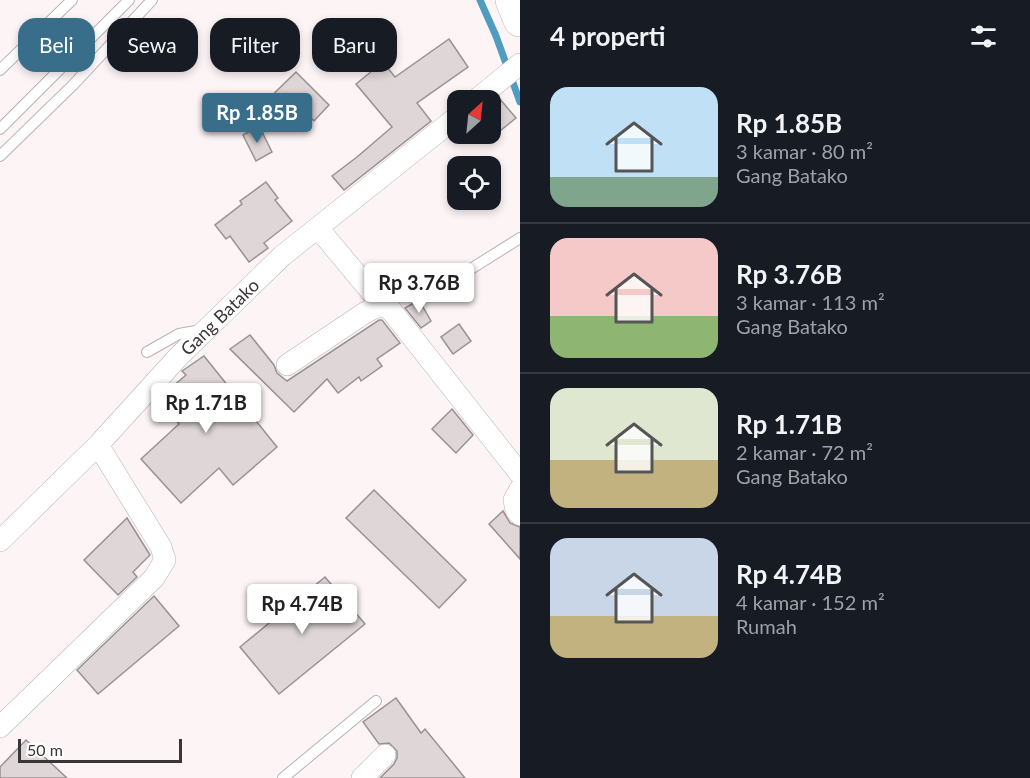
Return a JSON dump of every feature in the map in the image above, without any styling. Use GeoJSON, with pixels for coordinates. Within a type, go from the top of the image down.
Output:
{"type":"FeatureCollection","features":[{"type":"Feature","properties":{"kind":"highway"},"geometry":{"type":"LineString","coordinates":[[512,0],[520,20]]}},
{"type":"Feature","properties":{"kind":"street"},"geometry":{"type":"LineString","coordinates":[[488,90],[520,64]]}},
{"type":"Feature","properties":{"kind":"street","name":"Gang Batako"},"geometry":{"type":"LineString","coordinates":[[0,541],[98,445],[179,356],[282,256],[447,125]]}},
{"type":"Feature","properties":{"kind":"street"},"geometry":{"type":"LineString","coordinates":[[318,228],[383,306],[390,309],[520,474]]}},
{"type":"Feature","properties":{"kind":"street"},"geometry":{"type":"LineString","coordinates":[[287,365],[363,314],[383,306]]}},
{"type":"Feature","properties":{"kind":"street"},"geometry":{"type":"LineString","coordinates":[[0,727],[154,578],[165,560],[161,547],[98,445]]}},
{"type":"Feature","properties":{"kind":"street"},"geometry":{"type":"LineString","coordinates":[[520,489],[514,500],[516,510],[520,515]]}},
{"type":"Feature","properties":{"kind":"street"},"geometry":{"type":"LineString","coordinates":[[362,778],[385,755]]}},
{"type":"Feature","properties":{"kind":"lane"},"geometry":{"type":"LineString","coordinates":[[0,70],[72,0]]}},
{"type":"Feature","properties":{"kind":"lane"},"geometry":{"type":"LineString","coordinates":[[0,129],[129,0]]}},
{"type":"Feature","properties":{"kind":"lane"},"geometry":{"type":"LineString","coordinates":[[0,156],[73,85],[152,0]]}},
{"type":"Feature","properties":{"kind":"lane"},"geometry":{"type":"LineString","coordinates":[[466,272],[520,237]]}},
{"type":"Feature","properties":{"kind":"lane"},"geometry":{"type":"LineString","coordinates":[[147,352],[179,334],[208,329]]}},
{"type":"Feature","properties":{"kind":"lane"},"geometry":{"type":"LineString","coordinates":[[283,778],[376,701]]}},
{"type":"Feature","properties":{"kind":"building"},"geometry":{"type":"Polygon","coordinates":[[[449,39],[468,67],[417,103],[431,121],[344,190],[332,176],[392,127],[356,84],[371,72],[391,72],[395,77],[449,39]]]}},
{"type":"Feature","properties":{"kind":"building"},"geometry":{"type":"Polygon","coordinates":[[[296,72],[329,105],[314,121],[294,100],[271,124],[256,111],[296,72]]]}},
{"type":"Feature","properties":{"kind":"building"},"geometry":{"type":"Polygon","coordinates":[[[501,100],[516,118],[501,130],[501,100]]]}},
{"type":"Feature","properties":{"kind":"building"},"geometry":{"type":"Polygon","coordinates":[[[259,126],[272,152],[256,161],[243,135],[259,126]]]}},
{"type":"Feature","properties":{"kind":"building"},"geometry":{"type":"Polygon","coordinates":[[[266,182],[278,198],[275,200],[292,221],[264,243],[268,248],[249,262],[230,236],[226,239],[215,225],[242,204],[240,201],[266,182]]]}},
{"type":"Feature","properties":{"kind":"building"},"geometry":{"type":"Polygon","coordinates":[[[419,300],[431,321],[421,328],[405,308],[419,300]]]}},
{"type":"Feature","properties":{"kind":"building"},"geometry":{"type":"Polygon","coordinates":[[[382,320],[400,343],[377,359],[382,366],[361,381],[359,377],[338,393],[327,379],[294,412],[230,349],[250,335],[274,365],[277,373],[287,381],[382,320]]]}},
{"type":"Feature","properties":{"kind":"building"},"geometry":{"type":"Polygon","coordinates":[[[459,324],[471,341],[453,354],[441,337],[459,324]]]}},
{"type":"Feature","properties":{"kind":"building"},"geometry":{"type":"Polygon","coordinates":[[[204,356],[277,447],[233,485],[219,468],[181,503],[141,459],[179,424],[158,399],[186,375],[182,371],[204,356]]]}},
{"type":"Feature","properties":{"kind":"building"},"geometry":{"type":"Polygon","coordinates":[[[452,409],[473,435],[456,453],[432,429],[452,409]]]}},
{"type":"Feature","properties":{"kind":"building"},"geometry":{"type":"Polygon","coordinates":[[[374,490],[466,580],[439,608],[346,518],[374,490]]]}},
{"type":"Feature","properties":{"kind":"building"},"geometry":{"type":"Polygon","coordinates":[[[503,511],[510,523],[520,527],[520,559],[489,524],[503,511]]]}},
{"type":"Feature","properties":{"kind":"building"},"geometry":{"type":"Polygon","coordinates":[[[127,518],[150,555],[133,572],[137,577],[118,595],[84,560],[127,518]]]}},
{"type":"Feature","properties":{"kind":"building"},"geometry":{"type":"Polygon","coordinates":[[[325,577],[365,624],[279,694],[240,647],[325,577]]]}},
{"type":"Feature","properties":{"kind":"building"},"geometry":{"type":"Polygon","coordinates":[[[154,596],[179,626],[98,694],[77,670],[154,596]]]}},
{"type":"Feature","properties":{"kind":"building"},"geometry":{"type":"Polygon","coordinates":[[[396,698],[421,733],[425,729],[465,778],[380,778],[394,764],[397,751],[389,743],[379,744],[363,722],[396,698]]]}},
{"type":"Feature","properties":{"kind":"building"},"geometry":{"type":"Polygon","coordinates":[[[26,740],[67,778],[0,778],[0,767],[26,740]]]}},
{"type":"Feature","properties":{"kind":"waterway"},"geometry":{"type":"LineString","coordinates":[[480,0],[520,102]]}}]}
